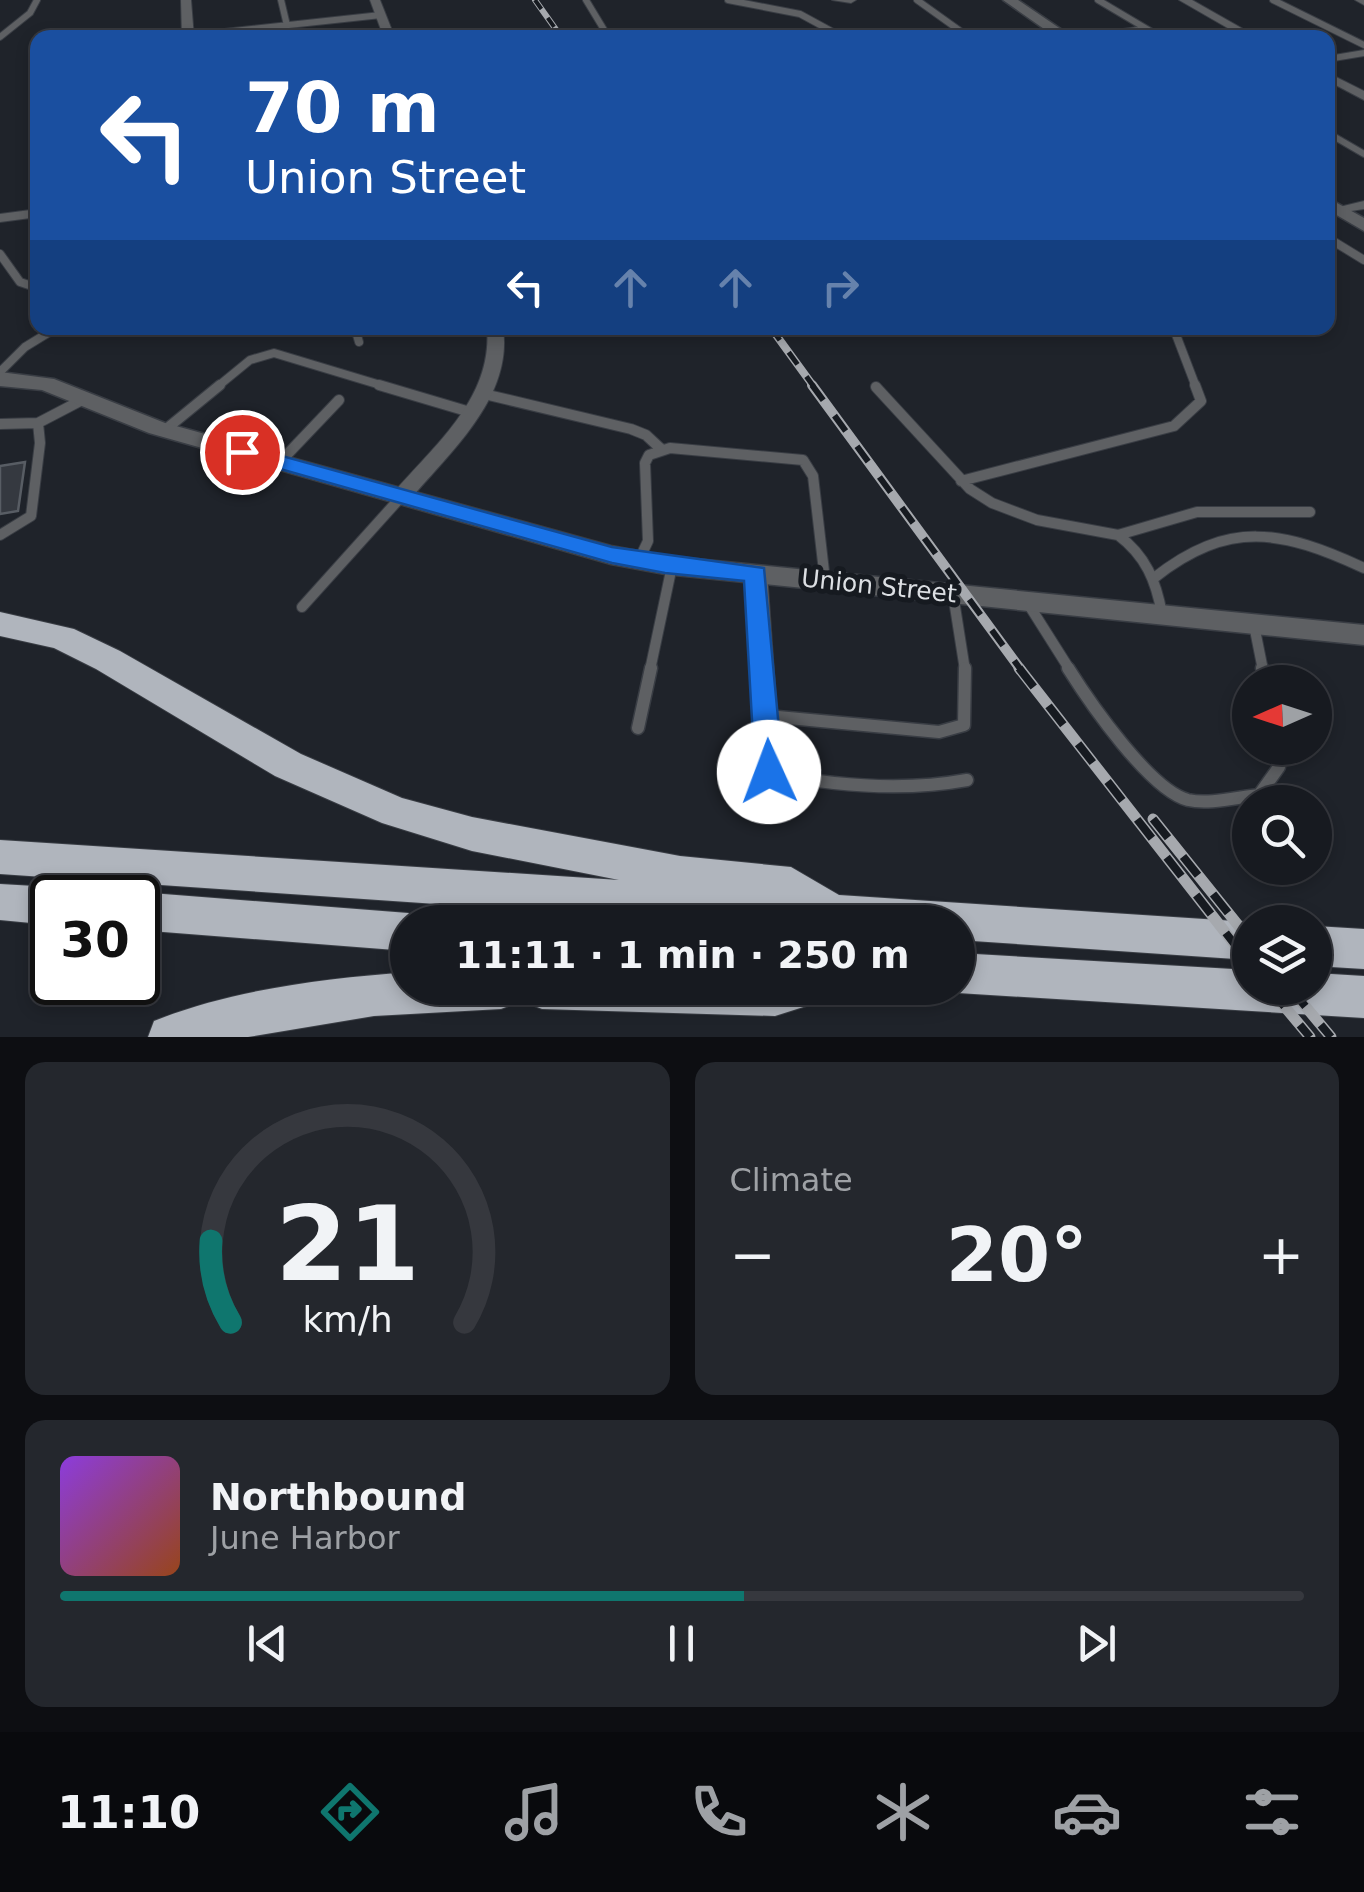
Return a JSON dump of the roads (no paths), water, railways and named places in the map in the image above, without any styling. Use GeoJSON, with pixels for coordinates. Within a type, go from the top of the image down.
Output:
{"type":"FeatureCollection","features":[{"type":"Feature","properties":{"kind":"highway"},"geometry":{"type":"LineString","coordinates":[[0,624],[62,638],[108,660],[288,765],[395,812],[488,837],[664,871],[791,884],[820,905]]}},
{"type":"Feature","properties":{"kind":"highway"},"geometry":{"type":"LineString","coordinates":[[0,857],[736,905]]}},
{"type":"Feature","properties":{"kind":"highway"},"geometry":{"type":"LineString","coordinates":[[0,902],[30,904]]}},
{"type":"Feature","properties":{"kind":"highway"},"geometry":{"type":"LineString","coordinates":[[160,913],[390,931]]}},
{"type":"Feature","properties":{"kind":"highway"},"geometry":{"type":"LineString","coordinates":[[975,921],[1232,940]]}},
{"type":"Feature","properties":{"kind":"highway"},"geometry":{"type":"LineString","coordinates":[[1332,947],[1364,949]]}},
{"type":"Feature","properties":{"kind":"highway"},"geometry":{"type":"LineString","coordinates":[[975,973],[1364,997]]}},
{"type":"Feature","properties":{"kind":"highway"},"geometry":{"type":"LineString","coordinates":[[170,1037],[267,1009],[390,992]]}},
{"type":"Feature","properties":{"kind":"street"},"geometry":{"type":"LineString","coordinates":[[186,0],[188,30]]}},
{"type":"Feature","properties":{"kind":"street"},"geometry":{"type":"LineString","coordinates":[[375,0],[387,30]]}},
{"type":"Feature","properties":{"kind":"street"},"geometry":{"type":"LineString","coordinates":[[837,0],[851,0]]}},
{"type":"Feature","properties":{"kind":"street"},"geometry":{"type":"LineString","coordinates":[[1008,0],[1055,30]]}},
{"type":"Feature","properties":{"kind":"street"},"geometry":{"type":"LineString","coordinates":[[1184,0],[1239,30]]}},
{"type":"Feature","properties":{"kind":"street"},"geometry":{"type":"LineString","coordinates":[[1335,58],[1364,53]]}},
{"type":"Feature","properties":{"kind":"street"},"geometry":{"type":"LineString","coordinates":[[1335,81],[1364,96]]}},
{"type":"Feature","properties":{"kind":"street"},"geometry":{"type":"LineString","coordinates":[[1335,208],[1364,204]]}},
{"type":"Feature","properties":{"kind":"street"},"geometry":{"type":"LineString","coordinates":[[1335,210],[1364,226]]}},
{"type":"Feature","properties":{"kind":"street"},"geometry":{"type":"LineString","coordinates":[[0,218],[30,214]]}},
{"type":"Feature","properties":{"kind":"street"},"geometry":{"type":"LineString","coordinates":[[401,497],[491,386],[499,357],[496,335]]}},
{"type":"Feature","properties":{"kind":"street","name":"Union Street"},"geometry":{"type":"LineString","coordinates":[[0,376],[46,384],[166,430],[640,560],[1364,635]]}},
{"type":"Feature","properties":{"kind":"street"},"geometry":{"type":"LineString","coordinates":[[756,574],[769,772]]}},
{"type":"Feature","properties":{"kind":"lane"},"geometry":{"type":"LineString","coordinates":[[0,37],[30,14],[37,0]]}},
{"type":"Feature","properties":{"kind":"lane"},"geometry":{"type":"LineString","coordinates":[[281,0],[288,30]]}},
{"type":"Feature","properties":{"kind":"lane"},"geometry":{"type":"LineString","coordinates":[[586,0],[604,30]]}},
{"type":"Feature","properties":{"kind":"lane"},"geometry":{"type":"LineString","coordinates":[[728,0],[800,14],[829,30]]}},
{"type":"Feature","properties":{"kind":"lane"},"geometry":{"type":"LineString","coordinates":[[917,0],[959,30]]}},
{"type":"Feature","properties":{"kind":"lane"},"geometry":{"type":"LineString","coordinates":[[1098,0],[1150,30]]}},
{"type":"Feature","properties":{"kind":"lane"},"geometry":{"type":"LineString","coordinates":[[1273,0],[1334,30]]}},
{"type":"Feature","properties":{"kind":"lane"},"geometry":{"type":"LineString","coordinates":[[251,30],[382,15]]}},
{"type":"Feature","properties":{"kind":"lane"},"geometry":{"type":"LineString","coordinates":[[1133,30],[1147,28]]}},
{"type":"Feature","properties":{"kind":"lane"},"geometry":{"type":"LineString","coordinates":[[1335,31],[1364,45]]}},
{"type":"Feature","properties":{"kind":"lane"},"geometry":{"type":"LineString","coordinates":[[1335,137],[1364,154]]}},
{"type":"Feature","properties":{"kind":"lane"},"geometry":{"type":"LineString","coordinates":[[1335,242],[1364,260]]}},
{"type":"Feature","properties":{"kind":"lane"},"geometry":{"type":"LineString","coordinates":[[0,254],[20,282],[30,285]]}},
{"type":"Feature","properties":{"kind":"lane"},"geometry":{"type":"LineString","coordinates":[[0,376],[25,348],[45,335]]}},
{"type":"Feature","properties":{"kind":"lane"},"geometry":{"type":"LineString","coordinates":[[357,335],[359,342]]}},
{"type":"Feature","properties":{"kind":"lane"},"geometry":{"type":"LineString","coordinates":[[961,481],[1174,426],[1200,400],[1176,335]]}},
{"type":"Feature","properties":{"kind":"lane"},"geometry":{"type":"LineString","coordinates":[[166,430],[261,354],[286,356],[470,412]]}},
{"type":"Feature","properties":{"kind":"lane"},"geometry":{"type":"LineString","coordinates":[[876,387],[961,481],[1016,513],[1118,535],[1198,512],[1310,512]]}},
{"type":"Feature","properties":{"kind":"lane"},"geometry":{"type":"LineString","coordinates":[[484,394],[632,429],[646,435],[661,449]]}},
{"type":"Feature","properties":{"kind":"lane"},"geometry":{"type":"LineString","coordinates":[[0,424],[38,424],[84,399]]}},
{"type":"Feature","properties":{"kind":"lane"},"geometry":{"type":"LineString","coordinates":[[280,462],[339,400]]}},
{"type":"Feature","properties":{"kind":"lane"},"geometry":{"type":"LineString","coordinates":[[0,535],[31,516],[38,424]]}},
{"type":"Feature","properties":{"kind":"lane"},"geometry":{"type":"LineString","coordinates":[[640,560],[648,541],[645,463],[649,454],[661,449],[803,460],[813,476],[824,580]]}},
{"type":"Feature","properties":{"kind":"lane"},"geometry":{"type":"LineString","coordinates":[[302,607],[401,497]]}},
{"type":"Feature","properties":{"kind":"lane"},"geometry":{"type":"LineString","coordinates":[[1154,578],[1202,542],[1270,533],[1312,543],[1364,568]]}},
{"type":"Feature","properties":{"kind":"lane"},"geometry":{"type":"LineString","coordinates":[[1118,535],[1145,558],[1162,614]]}},
{"type":"Feature","properties":{"kind":"lane"},"geometry":{"type":"LineString","coordinates":[[638,728],[672,566]]}},
{"type":"Feature","properties":{"kind":"lane"},"geometry":{"type":"LineString","coordinates":[[767,716],[939,732],[964,725],[965,662],[953,594]]}},
{"type":"Feature","properties":{"kind":"lane"},"geometry":{"type":"LineString","coordinates":[[1026,601],[1092,706],[1166,791],[1192,801],[1259,795],[1279,765]]}},
{"type":"Feature","properties":{"kind":"lane"},"geometry":{"type":"LineString","coordinates":[[1254,624],[1262,665]]}},
{"type":"Feature","properties":{"kind":"lane"},"geometry":{"type":"LineString","coordinates":[[769,772],[814,782],[941,786],[967,780]]}},
{"type":"Feature","properties":{"kind":"railway"},"geometry":{"type":"LineString","coordinates":[[535,0],[556,30]]}},
{"type":"Feature","properties":{"kind":"railway"},"geometry":{"type":"LineString","coordinates":[[776,335],[814,387]]}},
{"type":"Feature","properties":{"kind":"railway"},"geometry":{"type":"LineString","coordinates":[[812,385],[1021,670]]}},
{"type":"Feature","properties":{"kind":"railway"},"geometry":{"type":"LineString","coordinates":[[1019,668],[1232,941]]}},
{"type":"Feature","properties":{"kind":"railway"},"geometry":{"type":"LineString","coordinates":[[1153,819],[1232,918]]}},
{"type":"Feature","properties":{"kind":"railway"},"geometry":{"type":"LineString","coordinates":[[1283,1005],[1310,1037]]}},
{"type":"Feature","properties":{"kind":"railway"},"geometry":{"type":"LineString","coordinates":[[1304,1005],[1331,1037]]}}]}
